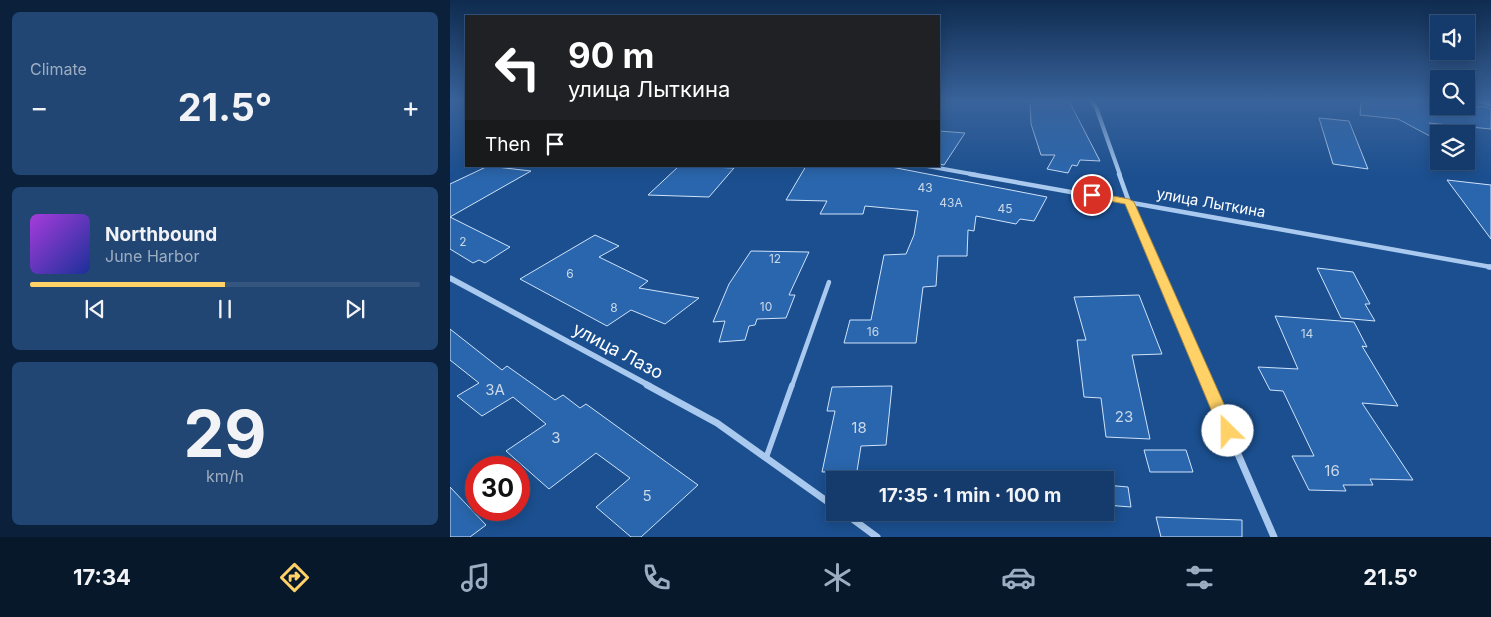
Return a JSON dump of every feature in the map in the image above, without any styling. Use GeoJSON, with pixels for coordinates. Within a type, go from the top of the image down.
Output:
{"type":"FeatureCollection","features":[{"type":"Feature","properties":{"kind":"street"},"geometry":{"type":"LineString","coordinates":[[1105,126],[1129,202],[1274,537]]}},
{"type":"Feature","properties":{"kind":"street","name":"улица Лыткина"},"geometry":{"type":"LineString","coordinates":[[933,167],[1491,267]]}},
{"type":"Feature","properties":{"kind":"street","name":"улица Лазо"},"geometry":{"type":"LineString","coordinates":[[450,278],[717,423],[826,501]]}},
{"type":"Feature","properties":{"kind":"street"},"geometry":{"type":"LineString","coordinates":[[855,521],[877,537]]}},
{"type":"Feature","properties":{"kind":"lane"},"geometry":{"type":"LineString","coordinates":[[766,458],[829,282]]}},
{"type":"Feature","properties":{"kind":"building"},"geometry":{"type":"Polygon","coordinates":[[[1032,126],[1082,126],[1100,161],[1080,160],[1077,166],[1072,165],[1068,173],[1047,169],[1055,155],[1041,155],[1032,126]]]}},
{"type":"Feature","properties":{"kind":"building"},"geometry":{"type":"Polygon","coordinates":[[[1321,126],[1351,126],[1368,169],[1333,164],[1321,126]]]}},
{"type":"Feature","properties":{"kind":"building"},"geometry":{"type":"Polygon","coordinates":[[[1411,126],[1430,126],[1430,136],[1411,126]]]}},
{"type":"Feature","properties":{"kind":"building"},"geometry":{"type":"Polygon","coordinates":[[[1475,126],[1491,126],[1491,129],[1475,127],[1475,126]]]}},
{"type":"Feature","properties":{"kind":"building"},"geometry":{"type":"Polygon","coordinates":[[[940,131],[965,133],[944,165],[940,164],[940,131]]]}},
{"type":"Feature","properties":{"kind":"building"},"geometry":{"type":"Polygon","coordinates":[[[486,167],[531,171],[450,217],[450,184],[486,167]]]}},
{"type":"Feature","properties":{"kind":"building"},"geometry":{"type":"Polygon","coordinates":[[[678,167],[734,168],[709,197],[648,195],[678,167]]]}},
{"type":"Feature","properties":{"kind":"building"},"geometry":{"type":"Polygon","coordinates":[[[805,167],[891,167],[1047,197],[1034,221],[1020,219],[1016,224],[976,216],[974,231],[968,230],[967,256],[938,256],[936,286],[923,287],[916,343],[844,343],[850,320],[871,320],[884,255],[906,254],[914,235],[918,211],[865,206],[863,214],[820,214],[827,201],[786,200],[805,167]]]}},
{"type":"Feature","properties":{"kind":"building"},"geometry":{"type":"Polygon","coordinates":[[[1447,180],[1491,185],[1491,239],[1447,180]]]}},
{"type":"Feature","properties":{"kind":"building"},"geometry":{"type":"Polygon","coordinates":[[[450,217],[510,247],[485,263],[479,260],[473,263],[450,249],[450,217]]]}},
{"type":"Feature","properties":{"kind":"building"},"geometry":{"type":"Polygon","coordinates":[[[595,235],[619,246],[599,257],[648,281],[639,288],[699,298],[665,324],[631,310],[607,326],[520,279],[595,235]]]}},
{"type":"Feature","properties":{"kind":"building"},"geometry":{"type":"Polygon","coordinates":[[[751,251],[809,252],[789,295],[795,295],[786,318],[757,319],[755,325],[749,326],[745,340],[719,342],[725,321],[713,322],[729,284],[751,251]]]}},
{"type":"Feature","properties":{"kind":"building"},"geometry":{"type":"Polygon","coordinates":[[[1317,268],[1353,272],[1370,304],[1365,304],[1375,321],[1341,318],[1317,268]]]}},
{"type":"Feature","properties":{"kind":"building"},"geometry":{"type":"Polygon","coordinates":[[[1139,295],[1162,354],[1132,355],[1150,439],[1106,437],[1101,398],[1084,397],[1077,340],[1086,340],[1074,297],[1139,295]]]}},
{"type":"Feature","properties":{"kind":"building"},"geometry":{"type":"Polygon","coordinates":[[[1275,316],[1354,322],[1367,347],[1362,346],[1398,406],[1362,403],[1413,480],[1370,479],[1373,485],[1343,485],[1346,491],[1309,490],[1292,456],[1314,456],[1283,391],[1270,390],[1258,367],[1298,369],[1275,316]]]}},
{"type":"Feature","properties":{"kind":"building"},"geometry":{"type":"Polygon","coordinates":[[[450,329],[502,370],[507,366],[555,400],[563,395],[580,408],[586,404],[698,485],[641,537],[631,537],[596,507],[630,478],[596,453],[549,489],[530,472],[530,456],[512,456],[506,451],[546,424],[513,397],[482,416],[457,396],[479,383],[450,360],[450,329]]]}},
{"type":"Feature","properties":{"kind":"building"},"geometry":{"type":"Polygon","coordinates":[[[892,386],[886,445],[861,446],[857,471],[822,472],[835,411],[827,411],[832,387],[892,386]]]}},
{"type":"Feature","properties":{"kind":"building"},"geometry":{"type":"Polygon","coordinates":[[[1144,450],[1186,450],[1193,472],[1150,472],[1144,450]]]}},
{"type":"Feature","properties":{"kind":"building"},"geometry":{"type":"Polygon","coordinates":[[[1114,486],[1128,487],[1131,507],[1114,506],[1114,486]]]}},
{"type":"Feature","properties":{"kind":"building"},"geometry":{"type":"Polygon","coordinates":[[[450,487],[465,503],[465,521],[482,521],[486,525],[470,537],[450,537],[450,487]]]}},
{"type":"Feature","properties":{"kind":"building"},"geometry":{"type":"Polygon","coordinates":[[[1156,517],[1242,520],[1242,537],[1161,537],[1156,517]]]}},
{"type":"Feature","properties":{"kind":"route"},"geometry":{"type":"LineString","coordinates":[[1092,195],[1129,202],[1228,431]]}}]}
